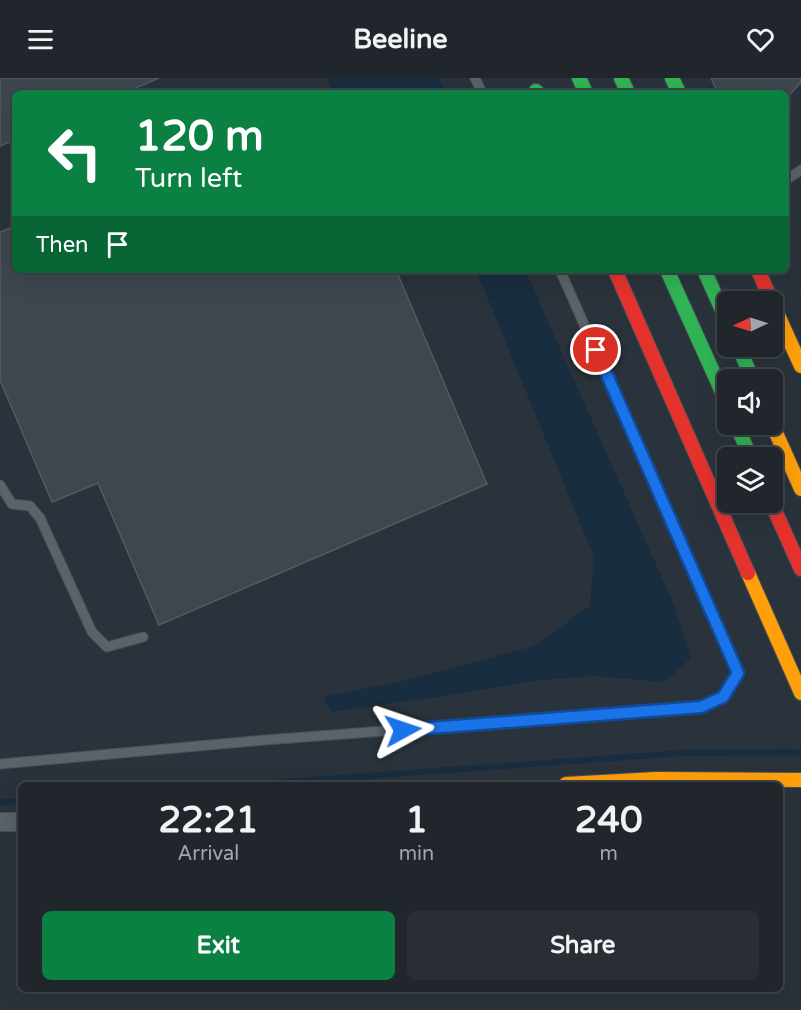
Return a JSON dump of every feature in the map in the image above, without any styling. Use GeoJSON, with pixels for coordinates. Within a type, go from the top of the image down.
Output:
{"type":"FeatureCollection","features":[{"type":"Feature","properties":{"kind":"main road"},"geometry":{"type":"LineString","coordinates":[[621,78],[636,90]]}},
{"type":"Feature","properties":{"kind":"main road"},"geometry":{"type":"LineString","coordinates":[[616,273],[801,693]]}},
{"type":"Feature","properties":{"kind":"main road"},"geometry":{"type":"LineString","coordinates":[[668,273],[717,381]]}},
{"type":"Feature","properties":{"kind":"main road"},"geometry":{"type":"LineString","coordinates":[[705,273],[717,299]]}},
{"type":"Feature","properties":{"kind":"main road"},"geometry":{"type":"LineString","coordinates":[[759,273],[767,291]]}},
{"type":"Feature","properties":{"kind":"main road"},"geometry":{"type":"LineString","coordinates":[[783,326],[801,366]]}},
{"type":"Feature","properties":{"kind":"main road"},"geometry":{"type":"LineString","coordinates":[[777,435],[801,489]]}},
{"type":"Feature","properties":{"kind":"main road"},"geometry":{"type":"LineString","coordinates":[[776,513],[801,568]]}},
{"type":"Feature","properties":{"kind":"main road"},"geometry":{"type":"LineString","coordinates":[[602,782],[656,779],[801,780]]}},
{"type":"Feature","properties":{"kind":"street"},"geometry":{"type":"LineString","coordinates":[[0,822],[18,822]]}},
{"type":"Feature","properties":{"kind":"lane"},"geometry":{"type":"LineString","coordinates":[[0,764],[701,707],[723,697],[738,673],[561,273]]}},
{"type":"Feature","properties":{"kind":"lane"},"geometry":{"type":"LineString","coordinates":[[0,485],[12,504],[30,506],[40,518],[92,632],[106,647],[143,637]]}},
{"type":"Feature","properties":{"kind":"water"},"geometry":{"type":"Polygon","coordinates":[[[327,78],[439,78],[445,90],[333,90],[327,78]]]}},
{"type":"Feature","properties":{"kind":"water"},"geometry":{"type":"Polygon","coordinates":[[[477,273],[526,273],[674,605],[691,658],[665,682],[595,676],[540,680],[331,712],[323,697],[412,679],[534,646],[590,606],[594,557],[477,273]]]}},
{"type":"Feature","properties":{"kind":"building"},"geometry":{"type":"Polygon","coordinates":[[[0,78],[159,78],[131,90],[12,90],[12,141],[0,146],[0,78]]]}},
{"type":"Feature","properties":{"kind":"building"},"geometry":{"type":"Polygon","coordinates":[[[711,78],[801,78],[801,82],[789,96],[789,90],[717,90],[711,78]]]}},
{"type":"Feature","properties":{"kind":"building"},"geometry":{"type":"Polygon","coordinates":[[[12,227],[12,273],[397,273],[487,484],[159,625],[98,483],[52,502],[0,380],[0,232],[12,227]]]}},
{"type":"Feature","properties":{"kind":"waterway"},"geometry":{"type":"LineString","coordinates":[[284,782],[682,753],[801,753]]}},
{"type":"Feature","properties":{"kind":"waterway"},"geometry":{"type":"LineString","coordinates":[[0,802],[18,801]]}},
{"type":"Feature","properties":{"kind":"traffic: fast"},"geometry":{"type":"LineString","coordinates":[[579,78],[585,90]]}},
{"type":"Feature","properties":{"kind":"traffic: fast"},"geometry":{"type":"LineString","coordinates":[[621,78],[627,90]]}},
{"type":"Feature","properties":{"kind":"traffic: fast"},"geometry":{"type":"LineString","coordinates":[[672,78],[678,90]]}},
{"type":"Feature","properties":{"kind":"traffic: fast"},"geometry":{"type":"LineString","coordinates":[[668,273],[717,381]]}},
{"type":"Feature","properties":{"kind":"traffic: fast"},"geometry":{"type":"LineString","coordinates":[[705,273],[717,299]]}},
{"type":"Feature","properties":{"kind":"traffic: fast"},"geometry":{"type":"LineString","coordinates":[[743,357],[748,369]]}},
{"type":"Feature","properties":{"kind":"traffic: fast"},"geometry":{"type":"LineString","coordinates":[[741,435],[746,447]]}},
{"type":"Feature","properties":{"kind":"traffic: slow"},"geometry":{"type":"LineString","coordinates":[[783,326],[801,366]]}},
{"type":"Feature","properties":{"kind":"traffic: slow"},"geometry":{"type":"LineString","coordinates":[[777,435],[801,489]]}},
{"type":"Feature","properties":{"kind":"traffic: slow"},"geometry":{"type":"LineString","coordinates":[[748,573],[801,693]]}},
{"type":"Feature","properties":{"kind":"traffic: slow"},"geometry":{"type":"LineString","coordinates":[[602,782],[656,779],[801,780]]}},
{"type":"Feature","properties":{"kind":"traffic: jam"},"geometry":{"type":"LineString","coordinates":[[616,273],[748,573]]}},
{"type":"Feature","properties":{"kind":"traffic: jam"},"geometry":{"type":"LineString","coordinates":[[759,273],[767,291]]}},
{"type":"Feature","properties":{"kind":"traffic: jam"},"geometry":{"type":"LineString","coordinates":[[776,513],[801,569]]}},
{"type":"Feature","properties":{"kind":"route"},"geometry":{"type":"LineString","coordinates":[[403,730],[701,707],[723,697],[738,673],[596,350]]}}]}
